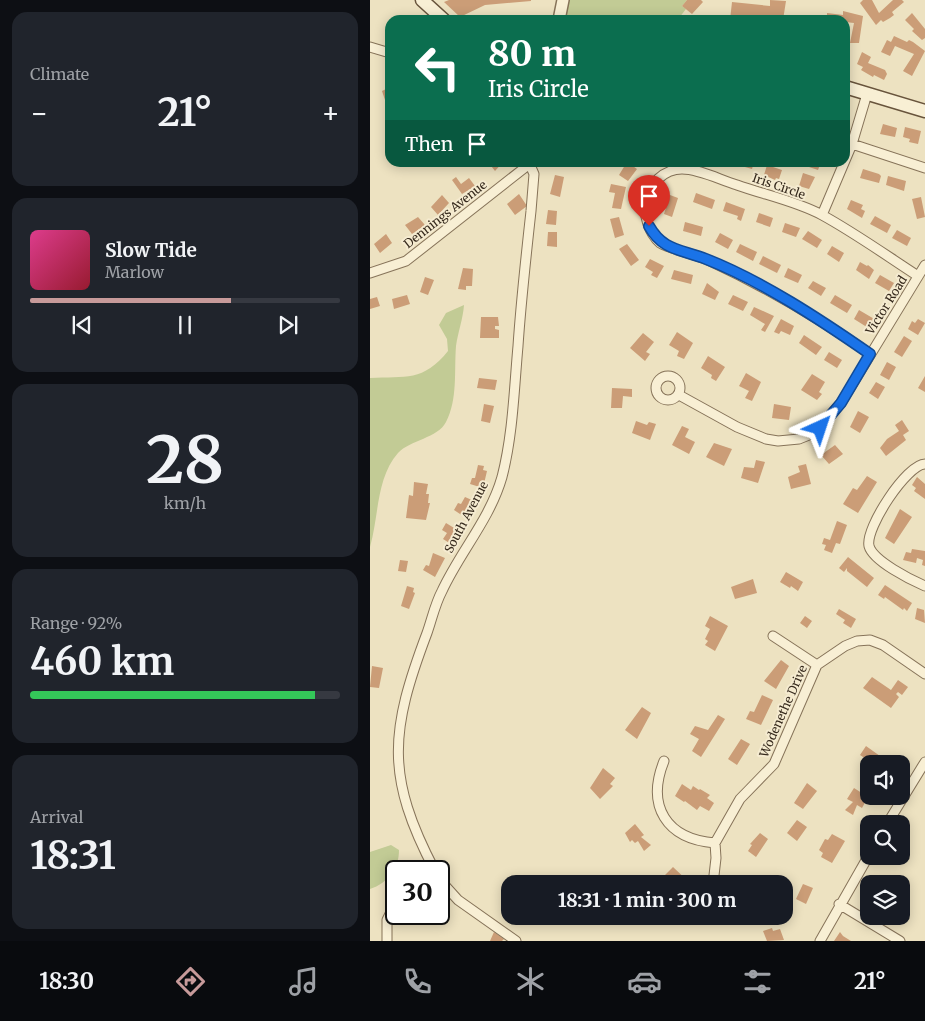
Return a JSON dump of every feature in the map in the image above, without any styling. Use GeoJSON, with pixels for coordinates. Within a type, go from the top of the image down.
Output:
{"type":"FeatureCollection","features":[{"type":"Feature","properties":{"kind":"main road"},"geometry":{"type":"LineString","coordinates":[[422,0],[438,15]]}},
{"type":"Feature","properties":{"kind":"main road"},"geometry":{"type":"LineString","coordinates":[[850,89],[925,111]]}},
{"type":"Feature","properties":{"kind":"street"},"geometry":{"type":"LineString","coordinates":[[560,15],[563,0]]}},
{"type":"Feature","properties":{"kind":"street"},"geometry":{"type":"LineString","coordinates":[[370,47],[385,52]]}},
{"type":"Feature","properties":{"kind":"street"},"geometry":{"type":"LineString","coordinates":[[850,149],[867,94]]}},
{"type":"Feature","properties":{"kind":"street"},"geometry":{"type":"LineString","coordinates":[[852,144],[925,168]]}},
{"type":"Feature","properties":{"kind":"street","name":"Dennings Avenue"},"geometry":{"type":"LineString","coordinates":[[370,272],[406,260],[527,167]]}},
{"type":"Feature","properties":{"kind":"street","name":"South Avenue"},"geometry":{"type":"LineString","coordinates":[[429,860],[405,802],[397,754],[399,726],[415,662],[442,591],[478,530],[502,478],[510,433],[531,211],[534,174],[532,167]]}},
{"type":"Feature","properties":{"kind":"street"},"geometry":{"type":"LineString","coordinates":[[822,215],[842,167]]}},
{"type":"Feature","properties":{"kind":"street","name":"Iris Circle"},"geometry":{"type":"LineString","coordinates":[[870,354],[804,310],[709,260],[662,244],[649,226],[645,206],[647,194],[658,178],[669,172],[682,169],[707,175],[822,215],[918,276]]}},
{"type":"Feature","properties":{"kind":"street","name":"Victor Road"},"geometry":{"type":"LineString","coordinates":[[679,395],[737,427],[766,439],[778,441],[799,439],[814,433],[831,417],[925,265]]}},
{"type":"Feature","properties":{"kind":"street"},"geometry":{"type":"LineString","coordinates":[[925,464],[920,464],[906,475],[881,510],[870,532],[869,545],[873,554],[908,579],[925,586]]}},
{"type":"Feature","properties":{"kind":"street"},"geometry":{"type":"LineString","coordinates":[[773,636],[817,665]]}},
{"type":"Feature","properties":{"kind":"street","name":"Wodenethe Drive"},"geometry":{"type":"LineString","coordinates":[[715,843],[740,799],[774,764],[817,665],[845,646],[857,641],[870,640],[883,645],[925,674]]}},
{"type":"Feature","properties":{"kind":"street"},"geometry":{"type":"LineString","coordinates":[[664,761],[657,778],[656,792],[660,806],[669,824],[688,838],[715,843],[713,875]]}},
{"type":"Feature","properties":{"kind":"street"},"geometry":{"type":"LineString","coordinates":[[893,815],[925,762]]}},
{"type":"Feature","properties":{"kind":"street"},"geometry":{"type":"LineString","coordinates":[[820,941],[839,904],[863,865]]}},
{"type":"Feature","properties":{"kind":"street"},"geometry":{"type":"LineString","coordinates":[[450,891],[458,900],[516,941]]}},
{"type":"Feature","properties":{"kind":"street"},"geometry":{"type":"LineString","coordinates":[[839,904],[900,941]]}},
{"type":"Feature","properties":{"kind":"street"},"geometry":{"type":"LineString","coordinates":[[387,925],[387,941]]}},
{"type":"Feature","properties":{"kind":"green space"},"geometry":{"type":"Polygon","coordinates":[[[568,0],[687,0],[682,6],[686,9],[681,15],[565,15],[568,0]]]}},
{"type":"Feature","properties":{"kind":"green space"},"geometry":{"type":"Polygon","coordinates":[[[464,305],[456,346],[455,385],[450,413],[446,422],[437,432],[403,449],[391,463],[379,498],[370,547],[370,378],[404,377],[422,373],[430,368],[448,351],[447,339],[439,325],[446,313],[464,305]]]}},
{"type":"Feature","properties":{"kind":"green space"},"geometry":{"type":"Polygon","coordinates":[[[391,845],[399,850],[398,860],[385,860],[385,881],[370,889],[370,852],[391,845]]]}},
{"type":"Feature","properties":{"kind":"building"},"geometry":{"type":"Polygon","coordinates":[[[449,0],[531,0],[485,5],[464,15],[458,15],[444,2],[449,0]]]}},
{"type":"Feature","properties":{"kind":"building"},"geometry":{"type":"Polygon","coordinates":[[[687,0],[701,0],[703,2],[692,14],[682,6],[687,0]]]}},
{"type":"Feature","properties":{"kind":"building"},"geometry":{"type":"Polygon","coordinates":[[[770,0],[786,1],[784,15],[731,15],[732,2],[770,6],[770,0]]]}},
{"type":"Feature","properties":{"kind":"building"},"geometry":{"type":"Polygon","coordinates":[[[863,0],[872,0],[879,13],[893,0],[902,0],[904,2],[892,12],[894,15],[883,22],[881,20],[876,25],[860,3],[863,0]]]}},
{"type":"Feature","properties":{"kind":"building"},"geometry":{"type":"Polygon","coordinates":[[[843,11],[863,16],[859,43],[850,43],[854,23],[850,23],[850,15],[843,15],[843,11]]]}},
{"type":"Feature","properties":{"kind":"building"},"geometry":{"type":"Polygon","coordinates":[[[827,13],[843,15],[827,15],[827,13]]]}},
{"type":"Feature","properties":{"kind":"building"},"geometry":{"type":"Polygon","coordinates":[[[912,13],[925,29],[925,38],[922,40],[912,31],[914,29],[905,20],[912,13]]]}},
{"type":"Feature","properties":{"kind":"building"},"geometry":{"type":"Polygon","coordinates":[[[894,36],[907,42],[909,40],[925,51],[912,76],[903,71],[914,54],[895,46],[890,56],[881,52],[887,40],[891,42],[894,36]]]}},
{"type":"Feature","properties":{"kind":"building"},"geometry":{"type":"Polygon","coordinates":[[[862,52],[871,57],[868,63],[885,70],[887,74],[884,80],[874,75],[873,77],[861,70],[863,67],[857,64],[862,52]]]}},
{"type":"Feature","properties":{"kind":"building"},"geometry":{"type":"Polygon","coordinates":[[[385,90],[385,100],[382,91],[385,90]]]}},
{"type":"Feature","properties":{"kind":"building"},"geometry":{"type":"Polygon","coordinates":[[[883,124],[897,128],[895,137],[880,134],[883,124]]]}},
{"type":"Feature","properties":{"kind":"building"},"geometry":{"type":"Polygon","coordinates":[[[905,127],[921,131],[918,144],[909,142],[910,139],[903,137],[905,127]]]}},
{"type":"Feature","properties":{"kind":"building"},"geometry":{"type":"Polygon","coordinates":[[[624,167],[634,167],[637,169],[628,181],[619,175],[624,167]]]}},
{"type":"Feature","properties":{"kind":"building"},"geometry":{"type":"Polygon","coordinates":[[[766,167],[782,170],[779,179],[776,178],[775,180],[764,175],[766,167]]]}},
{"type":"Feature","properties":{"kind":"building"},"geometry":{"type":"Polygon","coordinates":[[[863,169],[879,174],[881,176],[879,183],[860,178],[863,169]]]}},
{"type":"Feature","properties":{"kind":"building"},"geometry":{"type":"Polygon","coordinates":[[[803,173],[815,177],[809,189],[799,186],[803,173]]]}},
{"type":"Feature","properties":{"kind":"building"},"geometry":{"type":"Polygon","coordinates":[[[555,175],[564,177],[560,197],[550,194],[555,175]]]}},
{"type":"Feature","properties":{"kind":"building"},"geometry":{"type":"Polygon","coordinates":[[[888,176],[906,181],[904,191],[886,185],[888,176]]]}},
{"type":"Feature","properties":{"kind":"building"},"geometry":{"type":"Polygon","coordinates":[[[456,177],[461,184],[469,178],[475,186],[462,194],[452,180],[456,177]]]}},
{"type":"Feature","properties":{"kind":"building"},"geometry":{"type":"Polygon","coordinates":[[[611,184],[626,187],[621,209],[612,208],[615,193],[609,192],[611,184]]]}},
{"type":"Feature","properties":{"kind":"building"},"geometry":{"type":"Polygon","coordinates":[[[696,193],[715,200],[712,209],[693,202],[696,193]]]}},
{"type":"Feature","properties":{"kind":"building"},"geometry":{"type":"Polygon","coordinates":[[[519,194],[527,206],[515,215],[507,204],[519,194]]]}},
{"type":"Feature","properties":{"kind":"building"},"geometry":{"type":"Polygon","coordinates":[[[442,195],[449,203],[438,215],[431,207],[442,195]]]}},
{"type":"Feature","properties":{"kind":"building"},"geometry":{"type":"Polygon","coordinates":[[[670,195],[678,198],[672,217],[664,214],[670,195]]]}},
{"type":"Feature","properties":{"kind":"building"},"geometry":{"type":"Polygon","coordinates":[[[921,197],[925,217],[917,219],[912,199],[921,197]]]}},
{"type":"Feature","properties":{"kind":"building"},"geometry":{"type":"Polygon","coordinates":[[[851,200],[863,205],[861,209],[865,211],[862,218],[847,209],[851,200]]]}},
{"type":"Feature","properties":{"kind":"building"},"geometry":{"type":"Polygon","coordinates":[[[726,202],[745,209],[741,221],[737,219],[738,216],[723,211],[726,202]]]}},
{"type":"Feature","properties":{"kind":"building"},"geometry":{"type":"Polygon","coordinates":[[[548,210],[557,211],[556,225],[546,224],[548,210]]]}},
{"type":"Feature","properties":{"kind":"building"},"geometry":{"type":"Polygon","coordinates":[[[759,213],[773,218],[770,227],[756,222],[759,213]]]}},
{"type":"Feature","properties":{"kind":"building"},"geometry":{"type":"Polygon","coordinates":[[[875,216],[891,225],[887,233],[870,224],[875,216]]]}},
{"type":"Feature","properties":{"kind":"building"},"geometry":{"type":"Polygon","coordinates":[[[418,217],[425,225],[412,234],[405,225],[418,217]]]}},
{"type":"Feature","properties":{"kind":"building"},"geometry":{"type":"Polygon","coordinates":[[[619,217],[624,235],[615,238],[610,219],[619,217]]]}},
{"type":"Feature","properties":{"kind":"building"},"geometry":{"type":"Polygon","coordinates":[[[685,222],[703,227],[701,236],[683,231],[685,222]]]}},
{"type":"Feature","properties":{"kind":"building"},"geometry":{"type":"Polygon","coordinates":[[[785,223],[800,228],[796,237],[782,232],[785,223]]]}},
{"type":"Feature","properties":{"kind":"building"},"geometry":{"type":"Polygon","coordinates":[[[897,230],[911,238],[907,246],[892,238],[897,230]]]}},
{"type":"Feature","properties":{"kind":"building"},"geometry":{"type":"Polygon","coordinates":[[[808,231],[822,240],[817,248],[802,239],[808,231]]]}},
{"type":"Feature","properties":{"kind":"building"},"geometry":{"type":"Polygon","coordinates":[[[548,232],[557,232],[557,247],[547,246],[548,232]]]}},
{"type":"Feature","properties":{"kind":"building"},"geometry":{"type":"Polygon","coordinates":[[[720,233],[733,240],[728,249],[715,242],[720,233]]]}},
{"type":"Feature","properties":{"kind":"building"},"geometry":{"type":"Polygon","coordinates":[[[386,234],[392,243],[380,253],[374,244],[386,234]]]}},
{"type":"Feature","properties":{"kind":"building"},"geometry":{"type":"Polygon","coordinates":[[[627,244],[639,260],[631,266],[619,249],[627,244]]]}},
{"type":"Feature","properties":{"kind":"building"},"geometry":{"type":"Polygon","coordinates":[[[740,244],[757,252],[753,261],[736,252],[740,244]]]}},
{"type":"Feature","properties":{"kind":"building"},"geometry":{"type":"Polygon","coordinates":[[[832,246],[844,253],[839,262],[827,254],[832,246]]]}},
{"type":"Feature","properties":{"kind":"building"},"geometry":{"type":"Polygon","coordinates":[[[763,256],[781,265],[777,273],[759,264],[763,256]]]}},
{"type":"Feature","properties":{"kind":"building"},"geometry":{"type":"Polygon","coordinates":[[[650,259],[664,266],[657,278],[651,275],[653,272],[645,267],[650,259]]]}},
{"type":"Feature","properties":{"kind":"building"},"geometry":{"type":"Polygon","coordinates":[[[860,262],[874,270],[869,279],[856,270],[860,262]]]}},
{"type":"Feature","properties":{"kind":"building"},"geometry":{"type":"Polygon","coordinates":[[[463,268],[473,269],[472,286],[466,286],[466,290],[458,289],[463,268]]]}},
{"type":"Feature","properties":{"kind":"building"},"geometry":{"type":"Polygon","coordinates":[[[788,268],[802,275],[798,283],[784,277],[788,268]]]}},
{"type":"Feature","properties":{"kind":"building"},"geometry":{"type":"Polygon","coordinates":[[[674,270],[693,275],[691,284],[671,279],[674,270]]]}},
{"type":"Feature","properties":{"kind":"building"},"geometry":{"type":"Polygon","coordinates":[[[880,275],[894,283],[889,291],[875,283],[880,275]]]}},
{"type":"Feature","properties":{"kind":"building"},"geometry":{"type":"Polygon","coordinates":[[[425,277],[434,280],[428,295],[420,292],[425,277]]]}},
{"type":"Feature","properties":{"kind":"building"},"geometry":{"type":"Polygon","coordinates":[[[813,281],[826,288],[821,296],[808,288],[813,281]]]}},
{"type":"Feature","properties":{"kind":"building"},"geometry":{"type":"Polygon","coordinates":[[[707,283],[719,292],[715,300],[702,294],[707,283]]]}},
{"type":"Feature","properties":{"kind":"building"},"geometry":{"type":"Polygon","coordinates":[[[407,295],[410,304],[394,309],[392,299],[407,295]]]}},
{"type":"Feature","properties":{"kind":"building"},"geometry":{"type":"Polygon","coordinates":[[[733,295],[748,302],[743,311],[728,304],[733,295]]]}},
{"type":"Feature","properties":{"kind":"building"},"geometry":{"type":"Polygon","coordinates":[[[835,295],[852,305],[847,313],[830,303],[835,295]]]}},
{"type":"Feature","properties":{"kind":"building"},"geometry":{"type":"Polygon","coordinates":[[[377,297],[380,306],[370,309],[370,299],[377,297]]]}},
{"type":"Feature","properties":{"kind":"building"},"geometry":{"type":"Polygon","coordinates":[[[754,307],[774,316],[765,332],[761,330],[765,324],[750,315],[754,307]]]}},
{"type":"Feature","properties":{"kind":"building"},"geometry":{"type":"Polygon","coordinates":[[[859,310],[876,320],[870,329],[854,319],[859,310]]]}},
{"type":"Feature","properties":{"kind":"building"},"geometry":{"type":"Polygon","coordinates":[[[481,317],[498,317],[499,326],[495,326],[495,329],[499,330],[499,338],[480,338],[481,317]]]}},
{"type":"Feature","properties":{"kind":"building"},"geometry":{"type":"Polygon","coordinates":[[[781,319],[794,326],[790,335],[781,331],[779,334],[774,332],[781,319]]]}},
{"type":"Feature","properties":{"kind":"building"},"geometry":{"type":"Polygon","coordinates":[[[918,319],[925,323],[918,335],[908,329],[912,321],[915,323],[918,319]]]}},
{"type":"Feature","properties":{"kind":"building"},"geometry":{"type":"Polygon","coordinates":[[[677,332],[693,343],[684,359],[677,356],[679,351],[669,345],[677,332]]]}},
{"type":"Feature","properties":{"kind":"building"},"geometry":{"type":"Polygon","coordinates":[[[643,333],[654,342],[646,352],[650,354],[645,361],[630,348],[643,333]]]}},
{"type":"Feature","properties":{"kind":"building"},"geometry":{"type":"Polygon","coordinates":[[[804,335],[822,347],[816,355],[799,343],[804,335]]]}},
{"type":"Feature","properties":{"kind":"building"},"geometry":{"type":"Polygon","coordinates":[[[904,336],[912,341],[902,357],[894,352],[904,336]]]}},
{"type":"Feature","properties":{"kind":"building"},"geometry":{"type":"Polygon","coordinates":[[[829,352],[842,360],[837,368],[824,360],[829,352]]]}},
{"type":"Feature","properties":{"kind":"building"},"geometry":{"type":"Polygon","coordinates":[[[708,356],[725,367],[716,381],[711,378],[712,375],[701,368],[708,356]]]}},
{"type":"Feature","properties":{"kind":"building"},"geometry":{"type":"Polygon","coordinates":[[[887,362],[896,367],[889,380],[880,375],[887,362]]]}},
{"type":"Feature","properties":{"kind":"building"},"geometry":{"type":"Polygon","coordinates":[[[746,373],[761,382],[752,401],[745,398],[749,391],[739,386],[746,373]]]}},
{"type":"Feature","properties":{"kind":"building"},"geometry":{"type":"Polygon","coordinates":[[[812,374],[825,382],[819,392],[822,394],[817,400],[801,390],[812,374]]]}},
{"type":"Feature","properties":{"kind":"building"},"geometry":{"type":"Polygon","coordinates":[[[925,376],[925,392],[918,388],[925,376]]]}},
{"type":"Feature","properties":{"kind":"building"},"geometry":{"type":"Polygon","coordinates":[[[479,378],[497,380],[495,390],[477,388],[479,378]]]}},
{"type":"Feature","properties":{"kind":"building"},"geometry":{"type":"Polygon","coordinates":[[[876,382],[885,387],[878,399],[869,393],[876,382]]]}},
{"type":"Feature","properties":{"kind":"building"},"geometry":{"type":"Polygon","coordinates":[[[612,388],[632,389],[632,397],[623,396],[622,408],[611,408],[612,388]]]}},
{"type":"Feature","properties":{"kind":"building"},"geometry":{"type":"Polygon","coordinates":[[[484,404],[494,406],[490,423],[481,421],[484,404]]]}},
{"type":"Feature","properties":{"kind":"building"},"geometry":{"type":"Polygon","coordinates":[[[774,404],[791,407],[789,420],[772,418],[774,404]]]}},
{"type":"Feature","properties":{"kind":"building"},"geometry":{"type":"Polygon","coordinates":[[[858,411],[869,417],[860,433],[850,427],[858,411]]]}},
{"type":"Feature","properties":{"kind":"building"},"geometry":{"type":"Polygon","coordinates":[[[902,420],[909,431],[903,435],[906,440],[886,456],[880,448],[887,439],[899,431],[895,425],[902,420]]]}},
{"type":"Feature","properties":{"kind":"building"},"geometry":{"type":"Polygon","coordinates":[[[636,421],[647,425],[649,422],[656,424],[650,440],[632,433],[636,421]]]}},
{"type":"Feature","properties":{"kind":"building"},"geometry":{"type":"Polygon","coordinates":[[[682,426],[689,429],[685,437],[695,442],[689,454],[672,445],[682,426]]]}},
{"type":"Feature","properties":{"kind":"building"},"geometry":{"type":"Polygon","coordinates":[[[714,443],[732,449],[724,466],[706,457],[714,443]]]}},
{"type":"Feature","properties":{"kind":"building"},"geometry":{"type":"Polygon","coordinates":[[[835,445],[843,454],[829,464],[821,455],[835,445]]]}},
{"type":"Feature","properties":{"kind":"building"},"geometry":{"type":"Polygon","coordinates":[[[756,460],[765,462],[758,483],[741,478],[744,467],[754,468],[756,460]]]}},
{"type":"Feature","properties":{"kind":"building"},"geometry":{"type":"Polygon","coordinates":[[[806,464],[811,484],[791,489],[788,477],[800,472],[798,466],[806,464]]]}},
{"type":"Feature","properties":{"kind":"building"},"geometry":{"type":"Polygon","coordinates":[[[478,465],[484,466],[483,470],[487,471],[483,488],[470,484],[472,478],[475,478],[478,465]]]}},
{"type":"Feature","properties":{"kind":"building"},"geometry":{"type":"Polygon","coordinates":[[[867,476],[877,482],[858,513],[843,504],[853,488],[857,490],[867,476]]]}},
{"type":"Feature","properties":{"kind":"building"},"geometry":{"type":"Polygon","coordinates":[[[917,477],[925,484],[925,499],[914,491],[916,488],[912,485],[917,477]]]}},
{"type":"Feature","properties":{"kind":"building"},"geometry":{"type":"Polygon","coordinates":[[[414,482],[428,484],[426,494],[429,494],[428,503],[430,503],[426,520],[406,518],[409,495],[413,496],[414,482]]]}},
{"type":"Feature","properties":{"kind":"building"},"geometry":{"type":"Polygon","coordinates":[[[465,497],[474,501],[466,518],[454,510],[465,497]]]}},
{"type":"Feature","properties":{"kind":"building"},"geometry":{"type":"Polygon","coordinates":[[[900,509],[912,517],[894,544],[885,538],[900,509]]]}},
{"type":"Feature","properties":{"kind":"building"},"geometry":{"type":"Polygon","coordinates":[[[837,521],[847,525],[840,544],[836,543],[832,553],[824,550],[826,545],[822,544],[824,538],[830,540],[837,521]]]}},
{"type":"Feature","properties":{"kind":"building"},"geometry":{"type":"Polygon","coordinates":[[[446,523],[459,531],[451,544],[443,539],[447,533],[442,530],[446,523]]]}},
{"type":"Feature","properties":{"kind":"building"},"geometry":{"type":"Polygon","coordinates":[[[912,549],[925,551],[925,566],[922,565],[923,560],[917,558],[916,563],[903,560],[906,552],[911,553],[912,549]]]}},
{"type":"Feature","properties":{"kind":"building"},"geometry":{"type":"Polygon","coordinates":[[[433,553],[445,558],[435,577],[423,570],[426,565],[429,566],[433,553]]]}},
{"type":"Feature","properties":{"kind":"building"},"geometry":{"type":"Polygon","coordinates":[[[848,557],[874,578],[867,587],[847,571],[847,568],[844,572],[839,568],[848,557]]]}},
{"type":"Feature","properties":{"kind":"building"},"geometry":{"type":"Polygon","coordinates":[[[400,560],[408,561],[406,572],[398,571],[400,560]]]}},
{"type":"Feature","properties":{"kind":"building"},"geometry":{"type":"Polygon","coordinates":[[[786,572],[803,582],[798,591],[780,582],[786,572]]]}},
{"type":"Feature","properties":{"kind":"building"},"geometry":{"type":"Polygon","coordinates":[[[753,579],[757,593],[735,599],[731,587],[753,579]]]}},
{"type":"Feature","properties":{"kind":"building"},"geometry":{"type":"Polygon","coordinates":[[[885,585],[912,603],[907,611],[885,597],[884,599],[878,595],[885,585]]]}},
{"type":"Feature","properties":{"kind":"building"},"geometry":{"type":"Polygon","coordinates":[[[407,586],[414,588],[413,592],[415,593],[409,609],[401,606],[407,586]]]}},
{"type":"Feature","properties":{"kind":"building"},"geometry":{"type":"Polygon","coordinates":[[[917,608],[924,610],[925,623],[915,619],[917,608]]]}},
{"type":"Feature","properties":{"kind":"building"},"geometry":{"type":"Polygon","coordinates":[[[839,609],[856,619],[851,628],[843,623],[845,620],[836,614],[839,609]]]}},
{"type":"Feature","properties":{"kind":"building"},"geometry":{"type":"Polygon","coordinates":[[[710,616],[728,626],[715,651],[705,645],[708,641],[705,639],[710,629],[705,626],[710,616]]]}},
{"type":"Feature","properties":{"kind":"building"},"geometry":{"type":"Polygon","coordinates":[[[805,616],[812,621],[807,628],[800,623],[805,616]]]}},
{"type":"Feature","properties":{"kind":"building"},"geometry":{"type":"Polygon","coordinates":[[[781,660],[789,666],[776,689],[764,681],[781,660]]]}},
{"type":"Feature","properties":{"kind":"building"},"geometry":{"type":"Polygon","coordinates":[[[372,666],[383,668],[379,688],[370,687],[372,666]]]}},
{"type":"Feature","properties":{"kind":"building"},"geometry":{"type":"Polygon","coordinates":[[[872,677],[891,690],[898,680],[908,687],[902,695],[898,692],[896,694],[899,697],[891,708],[863,688],[872,677]]]}},
{"type":"Feature","properties":{"kind":"building"},"geometry":{"type":"Polygon","coordinates":[[[762,695],[773,700],[761,725],[746,719],[750,711],[754,712],[762,695]]]}},
{"type":"Feature","properties":{"kind":"building"},"geometry":{"type":"Polygon","coordinates":[[[642,707],[651,713],[637,739],[625,730],[642,707]]]}},
{"type":"Feature","properties":{"kind":"building"},"geometry":{"type":"Polygon","coordinates":[[[718,715],[725,719],[701,757],[692,751],[699,739],[690,734],[695,726],[708,730],[718,715]]]}},
{"type":"Feature","properties":{"kind":"building"},"geometry":{"type":"Polygon","coordinates":[[[741,739],[750,744],[737,765],[728,759],[741,739]]]}},
{"type":"Feature","properties":{"kind":"building"},"geometry":{"type":"Polygon","coordinates":[[[866,746],[879,755],[860,755],[866,746]]]}},
{"type":"Feature","properties":{"kind":"building"},"geometry":{"type":"Polygon","coordinates":[[[603,768],[615,778],[610,784],[613,786],[600,799],[590,788],[603,768]]]}},
{"type":"Feature","properties":{"kind":"building"},"geometry":{"type":"Polygon","coordinates":[[[807,783],[817,791],[803,809],[794,803],[807,783]]]}},
{"type":"Feature","properties":{"kind":"building"},"geometry":{"type":"Polygon","coordinates":[[[682,784],[691,790],[693,786],[710,795],[707,798],[714,803],[709,811],[700,806],[697,810],[675,796],[682,784]]]}},
{"type":"Feature","properties":{"kind":"building"},"geometry":{"type":"Polygon","coordinates":[[[854,788],[860,792],[860,805],[864,805],[862,808],[857,805],[853,815],[845,810],[853,802],[847,799],[854,788]]]}},
{"type":"Feature","properties":{"kind":"building"},"geometry":{"type":"Polygon","coordinates":[[[797,820],[807,827],[797,841],[787,833],[797,820]]]}},
{"type":"Feature","properties":{"kind":"building"},"geometry":{"type":"Polygon","coordinates":[[[635,824],[644,835],[641,837],[651,845],[644,851],[638,841],[635,843],[632,840],[630,842],[625,833],[635,824]]]}},
{"type":"Feature","properties":{"kind":"building"},"geometry":{"type":"Polygon","coordinates":[[[760,833],[768,839],[756,857],[748,851],[752,845],[750,844],[760,833]]]}},
{"type":"Feature","properties":{"kind":"building"},"geometry":{"type":"Polygon","coordinates":[[[832,834],[845,841],[832,863],[821,857],[823,853],[819,850],[825,839],[828,840],[832,834]]]}},
{"type":"Feature","properties":{"kind":"building"},"geometry":{"type":"Polygon","coordinates":[[[673,867],[681,875],[665,875],[673,867]]]}},
{"type":"Feature","properties":{"kind":"building"},"geometry":{"type":"Polygon","coordinates":[[[803,884],[813,888],[806,904],[796,899],[803,884]]]}},
{"type":"Feature","properties":{"kind":"building"},"geometry":{"type":"Polygon","coordinates":[[[772,928],[773,931],[780,929],[784,940],[767,941],[763,931],[772,928]]]}},
{"type":"Feature","properties":{"kind":"building"},"geometry":{"type":"Polygon","coordinates":[[[494,932],[504,939],[502,941],[490,941],[494,932]]]}},
{"type":"Feature","properties":{"kind":"building"},"geometry":{"type":"Polygon","coordinates":[[[840,932],[843,936],[851,941],[834,941],[840,932]]]}},
{"type":"Feature","properties":{"kind":"route"},"geometry":{"type":"LineString","coordinates":[[649,226],[662,244],[709,260],[804,310],[870,354],[841,403],[820,428]]}}]}
